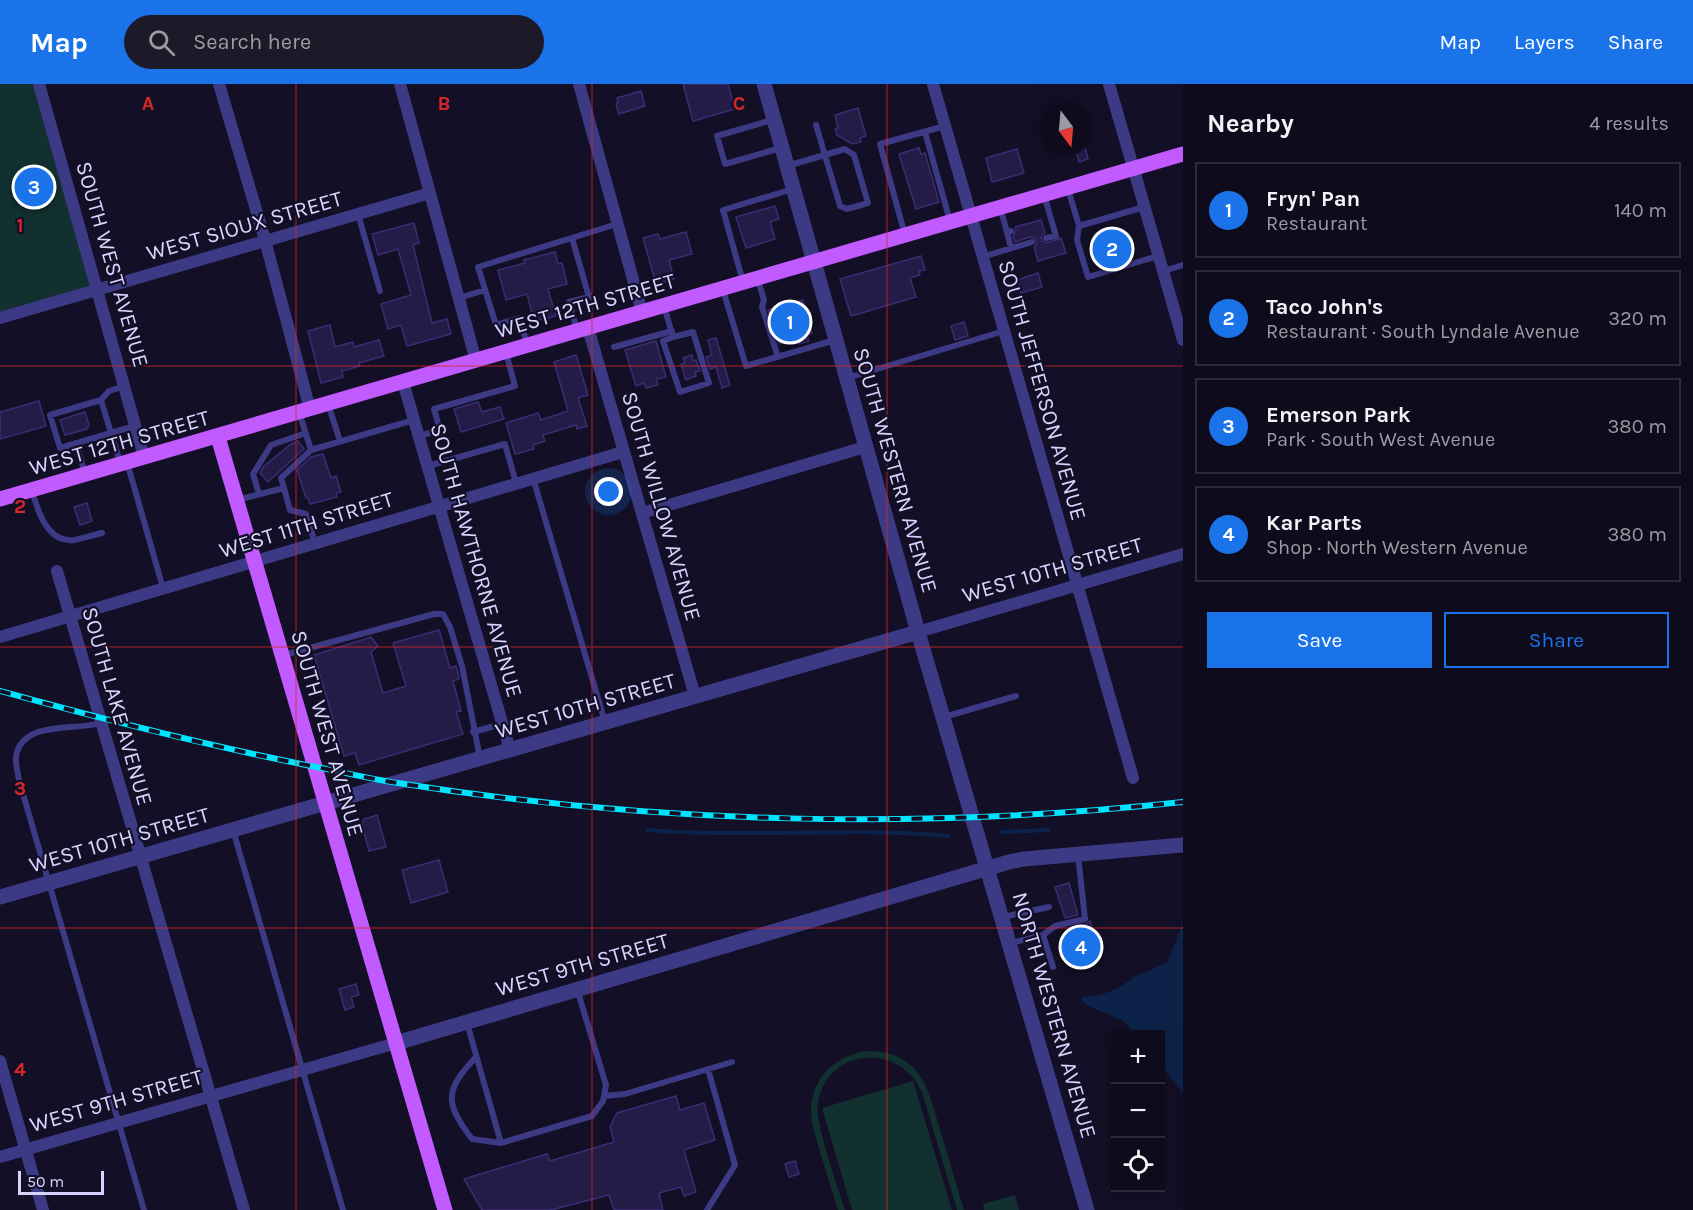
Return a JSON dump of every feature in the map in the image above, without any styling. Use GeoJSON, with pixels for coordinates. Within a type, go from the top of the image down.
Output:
{"type":"FeatureCollection","features":[{"type":"Feature","properties":{"kind":"main road","name":"WEST 12TH STREET"},"geometry":{"type":"LineString","coordinates":[[0,499],[1183,154]]}},
{"type":"Feature","properties":{"kind":"main road","name":"SOUTH WEST AVENUE"},"geometry":{"type":"LineString","coordinates":[[218,436],[445,1210]]}},
{"type":"Feature","properties":{"kind":"street","name":"SOUTH WEST AVENUE"},"geometry":{"type":"LineString","coordinates":[[39,84],[144,457]]}},
{"type":"Feature","properties":{"kind":"street"},"geometry":{"type":"LineString","coordinates":[[219,84],[264,240],[304,411]]}},
{"type":"Feature","properties":{"kind":"street"},"geometry":{"type":"LineString","coordinates":[[400,84],[476,361]]}},
{"type":"Feature","properties":{"kind":"street"},"geometry":{"type":"LineString","coordinates":[[579,84],[642,312]]}},
{"type":"Feature","properties":{"kind":"street","name":"SOUTH WESTERN AVENUE"},"geometry":{"type":"LineString","coordinates":[[764,84],[865,447],[988,868]]}},
{"type":"Feature","properties":{"kind":"street","name":"SOUTH JEFFERSON AVENUE"},"geometry":{"type":"LineString","coordinates":[[933,84],[1133,778]]}},
{"type":"Feature","properties":{"kind":"street"},"geometry":{"type":"LineString","coordinates":[[1109,84],[1183,340]]}},
{"type":"Feature","properties":{"kind":"street","name":"WEST SIOUX STREET"},"geometry":{"type":"LineString","coordinates":[[0,318],[430,193]]}},
{"type":"Feature","properties":{"kind":"street","name":"SOUTH WILLOW AVENUE"},"geometry":{"type":"LineString","coordinates":[[582,329],[642,513],[695,696]]}},
{"type":"Feature","properties":{"kind":"street","name":"SOUTH HAWTHORNE AVENUE"},"geometry":{"type":"LineString","coordinates":[[404,382],[510,750]]}},
{"type":"Feature","properties":{"kind":"street"},"geometry":{"type":"LineString","coordinates":[[642,513],[865,447]]}},
{"type":"Feature","properties":{"kind":"street","name":"WEST 11TH STREET"},"geometry":{"type":"LineString","coordinates":[[0,637],[623,452]]}},
{"type":"Feature","properties":{"kind":"street","name":"WEST 10TH STREET"},"geometry":{"type":"LineString","coordinates":[[0,897],[1183,554]]}},
{"type":"Feature","properties":{"kind":"street","name":"SOUTH LAKE AVENUE"},"geometry":{"type":"LineString","coordinates":[[57,571],[244,1210]]}},
{"type":"Feature","properties":{"kind":"street","name":"WEST 9TH STREET"},"geometry":{"type":"LineString","coordinates":[[0,1157],[988,868],[1024,859],[1183,845]]}},
{"type":"Feature","properties":{"kind":"street","name":"NORTH WESTERN AVENUE"},"geometry":{"type":"LineString","coordinates":[[988,868],[1088,1210]]}},
{"type":"Feature","properties":{"kind":"street"},"geometry":{"type":"LineString","coordinates":[[0,1061],[43,1210]]}},
{"type":"Feature","properties":{"kind":"lane"},"geometry":{"type":"LineString","coordinates":[[774,120],[717,136],[725,164],[782,148]]}},
{"type":"Feature","properties":{"kind":"lane"},"geometry":{"type":"LineString","coordinates":[[787,166],[825,155],[845,149],[854,155],[868,203],[847,209],[840,206],[825,155],[816,125]]}},
{"type":"Feature","properties":{"kind":"lane"},"geometry":{"type":"LineString","coordinates":[[905,235],[880,144],[945,126]]}},
{"type":"Feature","properties":{"kind":"lane"},"geometry":{"type":"LineString","coordinates":[[925,132],[950,222]]}},
{"type":"Feature","properties":{"kind":"lane"},"geometry":{"type":"LineString","coordinates":[[1067,188],[1079,226],[1077,240],[1088,277],[1158,256]]}},
{"type":"Feature","properties":{"kind":"lane"},"geometry":{"type":"LineString","coordinates":[[778,357],[762,307],[764,300],[750,280],[723,210],[794,189]]}},
{"type":"Feature","properties":{"kind":"lane"},"geometry":{"type":"LineString","coordinates":[[1044,194],[1056,236],[1046,238]]}},
{"type":"Feature","properties":{"kind":"lane"},"geometry":{"type":"LineString","coordinates":[[1000,207],[1009,231],[1011,248]]}},
{"type":"Feature","properties":{"kind":"lane"},"geometry":{"type":"LineString","coordinates":[[1079,226],[1144,207]]}},
{"type":"Feature","properties":{"kind":"lane"},"geometry":{"type":"LineString","coordinates":[[357,214],[380,291]]}},
{"type":"Feature","properties":{"kind":"lane"},"geometry":{"type":"LineString","coordinates":[[1041,222],[1051,219]]}},
{"type":"Feature","properties":{"kind":"lane"},"geometry":{"type":"LineString","coordinates":[[528,345],[519,318],[496,325],[478,267],[617,224]]}},
{"type":"Feature","properties":{"kind":"lane"},"geometry":{"type":"LineString","coordinates":[[572,238],[589,297],[569,302],[582,329]]}},
{"type":"Feature","properties":{"kind":"lane"},"geometry":{"type":"LineString","coordinates":[[982,257],[1032,242]]}},
{"type":"Feature","properties":{"kind":"lane"},"geometry":{"type":"LineString","coordinates":[[1163,271],[1183,265]]}},
{"type":"Feature","properties":{"kind":"lane"},"geometry":{"type":"LineString","coordinates":[[723,288],[746,366],[836,340]]}},
{"type":"Feature","properties":{"kind":"lane"},"geometry":{"type":"LineString","coordinates":[[459,298],[485,290]]}},
{"type":"Feature","properties":{"kind":"lane"},"geometry":{"type":"LineString","coordinates":[[664,306],[672,334]]}},
{"type":"Feature","properties":{"kind":"lane"},"geometry":{"type":"LineString","coordinates":[[846,378],[1004,331]]}},
{"type":"Feature","properties":{"kind":"lane"},"geometry":{"type":"LineString","coordinates":[[614,347],[672,334],[693,332],[709,383],[680,392],[663,341],[672,334]]}},
{"type":"Feature","properties":{"kind":"lane"},"geometry":{"type":"LineString","coordinates":[[419,436],[440,430],[434,409],[515,386],[505,352]]}},
{"type":"Feature","properties":{"kind":"lane"},"geometry":{"type":"LineString","coordinates":[[124,386],[109,391],[101,400],[50,415],[60,448],[136,426]]}},
{"type":"Feature","properties":{"kind":"lane"},"geometry":{"type":"LineString","coordinates":[[101,400],[111,433],[124,463],[163,588]]}},
{"type":"Feature","properties":{"kind":"lane"},"geometry":{"type":"LineString","coordinates":[[327,404],[340,441]]}},
{"type":"Feature","properties":{"kind":"lane"},"geometry":{"type":"LineString","coordinates":[[304,411],[306,433],[311,450]]}},
{"type":"Feature","properties":{"kind":"lane"},"geometry":{"type":"LineString","coordinates":[[315,543],[306,514],[290,510],[279,476],[311,450],[414,419]]}},
{"type":"Feature","properties":{"kind":"lane"},"geometry":{"type":"LineString","coordinates":[[259,494],[253,474],[265,461],[271,445],[306,433]]}},
{"type":"Feature","properties":{"kind":"lane"},"geometry":{"type":"LineString","coordinates":[[278,442],[283,450]]}},
{"type":"Feature","properties":{"kind":"lane"},"geometry":{"type":"LineString","coordinates":[[76,443],[85,474]]}},
{"type":"Feature","properties":{"kind":"lane"},"geometry":{"type":"LineString","coordinates":[[428,466],[505,444],[516,483]]}},
{"type":"Feature","properties":{"kind":"lane"},"geometry":{"type":"LineString","coordinates":[[533,478],[605,722]]}},
{"type":"Feature","properties":{"kind":"lane"},"geometry":{"type":"LineString","coordinates":[[237,500],[284,488]]}},
{"type":"Feature","properties":{"kind":"lane"},"geometry":{"type":"LineString","coordinates":[[32,490],[44,525],[63,539],[73,540],[102,533]]}},
{"type":"Feature","properties":{"kind":"lane"},"geometry":{"type":"LineString","coordinates":[[282,655],[376,628],[434,614],[443,614],[450,627],[462,666],[480,759]]}},
{"type":"Feature","properties":{"kind":"lane"},"geometry":{"type":"LineString","coordinates":[[944,717],[1016,696]]}},
{"type":"Feature","properties":{"kind":"lane"},"geometry":{"type":"LineString","coordinates":[[101,723],[89,727],[45,729],[31,734],[21,744],[16,757],[19,780],[144,1210]]}},
{"type":"Feature","properties":{"kind":"lane"},"geometry":{"type":"LineString","coordinates":[[473,732],[502,724]]}},
{"type":"Feature","properties":{"kind":"lane"},"geometry":{"type":"LineString","coordinates":[[233,830],[344,1210]]}},
{"type":"Feature","properties":{"kind":"lane"},"geometry":{"type":"LineString","coordinates":[[1011,943],[1043,935],[1056,926],[1085,919],[1078,854]]}},
{"type":"Feature","properties":{"kind":"lane"},"geometry":{"type":"LineString","coordinates":[[1003,917],[1049,907]]}},
{"type":"Feature","properties":{"kind":"lane"},"geometry":{"type":"LineString","coordinates":[[1043,935],[1053,967]]}},
{"type":"Feature","properties":{"kind":"lane"},"geometry":{"type":"LineString","coordinates":[[477,1057],[459,1076],[453,1087],[452,1099],[458,1121],[472,1139],[501,1143],[592,1116],[603,1101],[606,1085],[577,989]]}},
{"type":"Feature","properties":{"kind":"lane"},"geometry":{"type":"LineString","coordinates":[[466,1022],[501,1143]]}},
{"type":"Feature","properties":{"kind":"lane"},"geometry":{"type":"LineString","coordinates":[[604,1096],[625,1094],[732,1062]]}},
{"type":"Feature","properties":{"kind":"lane"},"geometry":{"type":"LineString","coordinates":[[707,1210],[735,1165],[708,1069]]}},
{"type":"Feature","properties":{"kind":"green space"},"geometry":{"type":"Polygon","coordinates":[[[0,84],[39,84],[97,290],[0,318],[0,84]]]}},
{"type":"Feature","properties":{"kind":"green space"},"geometry":{"type":"Polygon","coordinates":[[[865,1051],[888,1053],[898,1057],[920,1076],[930,1096],[964,1210],[957,1210],[923,1095],[913,1078],[900,1066],[884,1059],[867,1058],[851,1061],[836,1070],[825,1083],[818,1102],[823,1139],[845,1210],[838,1210],[813,1127],[812,1099],[820,1079],[827,1071],[844,1058],[865,1051]]]}},
{"type":"Feature","properties":{"kind":"green space"},"geometry":{"type":"Polygon","coordinates":[[[913,1081],[952,1210],[852,1210],[822,1108],[913,1081]]]}},
{"type":"Feature","properties":{"kind":"green space"},"geometry":{"type":"Polygon","coordinates":[[[1015,1195],[1019,1210],[984,1210],[983,1204],[1015,1195]]]}},
{"type":"Feature","properties":{"kind":"water"},"geometry":{"type":"Polygon","coordinates":[[[1183,925],[1183,1093],[1165,1071],[1165,1030],[1131,1030],[1122,1020],[1088,1006],[1082,1001],[1082,997],[1100,995],[1119,988],[1134,977],[1168,961],[1183,925]]]}},
{"type":"Feature","properties":{"kind":"building"},"geometry":{"type":"Polygon","coordinates":[[[683,84],[728,84],[735,109],[693,121],[683,84]]]}},
{"type":"Feature","properties":{"kind":"building"},"geometry":{"type":"Polygon","coordinates":[[[641,91],[645,106],[619,114],[617,98],[641,91]]]}},
{"type":"Feature","properties":{"kind":"building"},"geometry":{"type":"Polygon","coordinates":[[[858,108],[866,136],[860,138],[861,142],[852,144],[837,135],[835,115],[858,108]]]}},
{"type":"Feature","properties":{"kind":"building"},"geometry":{"type":"Polygon","coordinates":[[[919,148],[921,154],[925,153],[939,202],[916,209],[899,154],[919,148]]]}},
{"type":"Feature","properties":{"kind":"building"},"geometry":{"type":"Polygon","coordinates":[[[1017,149],[1024,173],[992,182],[986,158],[1017,149]]]}},
{"type":"Feature","properties":{"kind":"building"},"geometry":{"type":"Polygon","coordinates":[[[1077,156],[1087,156],[1088,159],[1079,162],[1077,156]]]}},
{"type":"Feature","properties":{"kind":"building"},"geometry":{"type":"Polygon","coordinates":[[[775,206],[779,219],[770,222],[775,239],[746,248],[736,217],[775,206]]]}},
{"type":"Feature","properties":{"kind":"building"},"geometry":{"type":"Polygon","coordinates":[[[1041,220],[1045,233],[1041,236],[1042,241],[1047,243],[1061,238],[1066,253],[1038,261],[1034,247],[1037,243],[1035,238],[1030,237],[1015,242],[1013,236],[1015,227],[1041,220]]]}},
{"type":"Feature","properties":{"kind":"building"},"geometry":{"type":"Polygon","coordinates":[[[414,223],[419,243],[413,245],[432,323],[447,319],[451,334],[407,346],[401,325],[388,329],[381,304],[411,295],[398,249],[378,255],[372,234],[414,223]]]}},
{"type":"Feature","properties":{"kind":"building"},"geometry":{"type":"Polygon","coordinates":[[[686,232],[692,254],[669,260],[674,279],[656,284],[643,238],[658,234],[660,239],[686,232]]]}},
{"type":"Feature","properties":{"kind":"building"},"geometry":{"type":"Polygon","coordinates":[[[1128,235],[1132,251],[1097,262],[1092,246],[1128,235]]]}},
{"type":"Feature","properties":{"kind":"building"},"geometry":{"type":"Polygon","coordinates":[[[555,252],[558,264],[562,263],[567,284],[548,289],[556,316],[534,321],[527,294],[506,300],[498,270],[555,252]]]}},
{"type":"Feature","properties":{"kind":"building"},"geometry":{"type":"Polygon","coordinates":[[[921,256],[925,270],[919,271],[920,275],[910,278],[916,297],[851,316],[840,279],[921,256]]]}},
{"type":"Feature","properties":{"kind":"building"},"geometry":{"type":"Polygon","coordinates":[[[1038,273],[1042,287],[1021,293],[1017,280],[1038,273]]]}},
{"type":"Feature","properties":{"kind":"building"},"geometry":{"type":"Polygon","coordinates":[[[803,300],[812,333],[807,335],[809,341],[799,344],[797,338],[779,344],[768,310],[803,300]]]}},
{"type":"Feature","properties":{"kind":"building"},"geometry":{"type":"Polygon","coordinates":[[[964,322],[968,336],[955,340],[951,326],[964,322]]]}},
{"type":"Feature","properties":{"kind":"building"},"geometry":{"type":"Polygon","coordinates":[[[330,325],[335,347],[353,342],[354,347],[379,340],[384,356],[359,363],[360,366],[342,371],[343,377],[321,383],[308,331],[330,325]]]}},
{"type":"Feature","properties":{"kind":"building"},"geometry":{"type":"Polygon","coordinates":[[[716,338],[730,385],[722,388],[716,367],[710,369],[706,357],[712,355],[708,340],[716,338]]]}},
{"type":"Feature","properties":{"kind":"building"},"geometry":{"type":"Polygon","coordinates":[[[656,341],[666,377],[656,379],[658,385],[646,388],[644,383],[636,386],[625,350],[656,341]]]}},
{"type":"Feature","properties":{"kind":"building"},"geometry":{"type":"Polygon","coordinates":[[[576,355],[588,395],[578,398],[587,426],[577,429],[576,425],[543,435],[545,441],[533,445],[534,449],[515,454],[506,423],[538,413],[541,420],[568,411],[554,362],[576,355]]]}},
{"type":"Feature","properties":{"kind":"building"},"geometry":{"type":"Polygon","coordinates":[[[692,355],[700,371],[695,372],[696,376],[686,380],[681,364],[685,363],[683,358],[692,355]]]}},
{"type":"Feature","properties":{"kind":"building"},"geometry":{"type":"Polygon","coordinates":[[[39,401],[46,426],[0,439],[0,412],[39,401]]]}},
{"type":"Feature","properties":{"kind":"building"},"geometry":{"type":"Polygon","coordinates":[[[478,402],[482,412],[500,407],[504,419],[461,432],[454,409],[478,402]]]}},
{"type":"Feature","properties":{"kind":"building"},"geometry":{"type":"Polygon","coordinates":[[[85,412],[89,425],[87,429],[65,435],[60,420],[85,412]]]}},
{"type":"Feature","properties":{"kind":"building"},"geometry":{"type":"Polygon","coordinates":[[[298,441],[304,449],[268,482],[260,473],[263,467],[298,441]]]}},
{"type":"Feature","properties":{"kind":"building"},"geometry":{"type":"Polygon","coordinates":[[[323,454],[331,478],[336,476],[341,492],[336,493],[337,497],[310,504],[297,470],[311,457],[323,454]]]}},
{"type":"Feature","properties":{"kind":"building"},"geometry":{"type":"Polygon","coordinates":[[[87,503],[92,521],[80,525],[74,507],[87,503]]]}},
{"type":"Feature","properties":{"kind":"building"},"geometry":{"type":"Polygon","coordinates":[[[439,630],[450,668],[456,666],[459,677],[453,681],[461,711],[456,712],[463,734],[359,765],[355,753],[344,756],[314,655],[371,637],[378,646],[371,652],[383,693],[406,686],[393,643],[439,630]]]}},
{"type":"Feature","properties":{"kind":"building"},"geometry":{"type":"Polygon","coordinates":[[[377,815],[386,847],[369,851],[362,824],[364,819],[377,815]]]}},
{"type":"Feature","properties":{"kind":"building"},"geometry":{"type":"Polygon","coordinates":[[[439,860],[448,892],[411,903],[402,870],[439,860]]]}},
{"type":"Feature","properties":{"kind":"building"},"geometry":{"type":"Polygon","coordinates":[[[1069,883],[1078,915],[1065,918],[1055,887],[1069,883]]]}},
{"type":"Feature","properties":{"kind":"building"},"geometry":{"type":"Polygon","coordinates":[[[1090,921],[1099,953],[1069,962],[1062,941],[1071,938],[1068,928],[1090,921]]]}},
{"type":"Feature","properties":{"kind":"building"},"geometry":{"type":"Polygon","coordinates":[[[356,984],[359,995],[351,997],[354,1007],[345,1010],[339,989],[356,984]]]}},
{"type":"Feature","properties":{"kind":"building"},"geometry":{"type":"Polygon","coordinates":[[[676,1096],[680,1110],[704,1103],[715,1140],[684,1150],[696,1192],[684,1196],[681,1187],[659,1193],[663,1210],[614,1210],[609,1195],[551,1210],[482,1210],[464,1179],[547,1154],[550,1161],[614,1142],[610,1127],[617,1113],[676,1096]]]}},
{"type":"Feature","properties":{"kind":"building"},"geometry":{"type":"Polygon","coordinates":[[[795,1161],[799,1174],[789,1177],[785,1164],[795,1161]]]}},
{"type":"Feature","properties":{"kind":"waterway"},"geometry":{"type":"LineString","coordinates":[[647,830],[722,833],[874,832],[949,836]]}},
{"type":"Feature","properties":{"kind":"waterway"},"geometry":{"type":"LineString","coordinates":[[1002,832],[1049,830]]}},
{"type":"Feature","properties":{"kind":"railway"},"geometry":{"type":"LineString","coordinates":[[0,691],[197,741],[367,777],[495,797],[593,807],[691,814],[888,819],[987,817],[1183,802]]}},
{"type":"Feature","properties":{"kind":"place","name":"Emerson Park"},"geometry":{"type":"Point","coordinates":[34,187]}},
{"type":"Feature","properties":{"kind":"place","name":"Taco John's"},"geometry":{"type":"Point","coordinates":[1112,249]}},
{"type":"Feature","properties":{"kind":"place","name":"Fryn' Pan"},"geometry":{"type":"Point","coordinates":[790,322]}},
{"type":"Feature","properties":{"kind":"place","name":"Kar Parts"},"geometry":{"type":"Point","coordinates":[1081,947]}}]}
